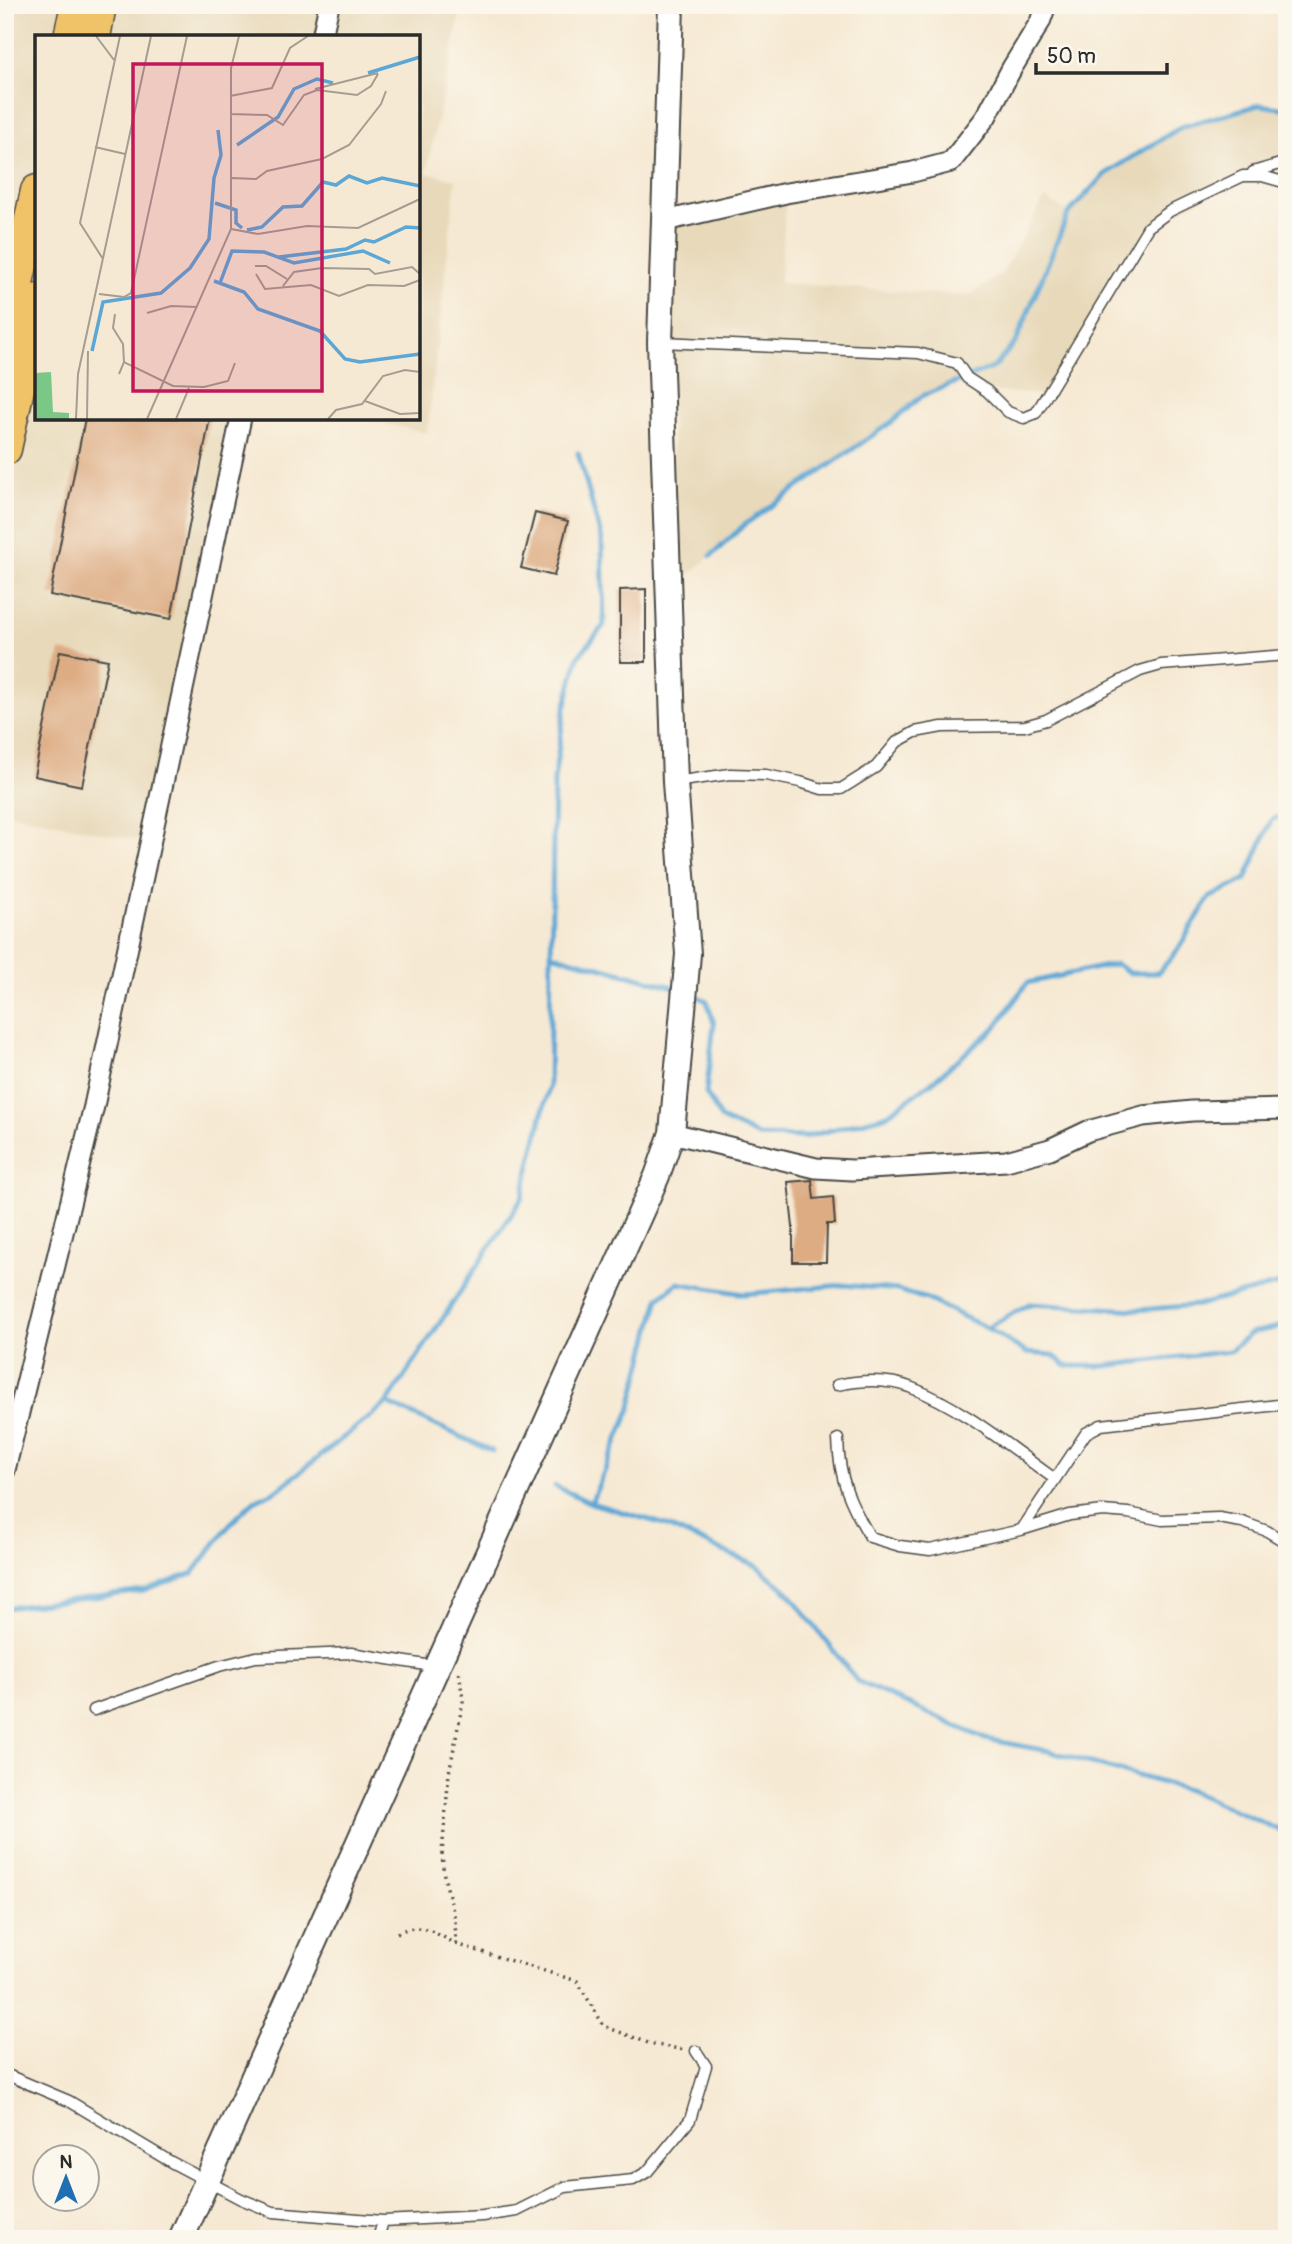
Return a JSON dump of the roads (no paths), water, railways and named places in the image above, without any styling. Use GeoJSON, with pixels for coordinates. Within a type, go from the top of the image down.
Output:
{"type":"FeatureCollection","features":[{"type":"Feature","properties":{"kind":"highway"},"geometry":{"type":"LineString","coordinates":[[70,35],[77,5]]}},
{"type":"Feature","properties":{"kind":"highway"},"geometry":{"type":"LineString","coordinates":[[93,35],[100,5]]}},
{"type":"Feature","properties":{"kind":"highway"},"geometry":{"type":"LineString","coordinates":[[5,339],[35,200]]}},
{"type":"Feature","properties":{"kind":"highway"},"geometry":{"type":"LineString","coordinates":[[5,449],[35,309]]}},
{"type":"Feature","properties":{"kind":"street"},"geometry":{"type":"LineString","coordinates":[[322,35],[329,5]]}},
{"type":"Feature","properties":{"kind":"street"},"geometry":{"type":"LineString","coordinates":[[181,2239],[657,1176],[672,1133],[688,954],[675,782],[660,342],[671,5]]}},
{"type":"Feature","properties":{"kind":"street"},"geometry":{"type":"LineString","coordinates":[[665,221],[786,192],[913,172],[951,162],[986,117],[1040,22],[1046,5]]}},
{"type":"Feature","properties":{"kind":"street"},"geometry":{"type":"LineString","coordinates":[[5,1470],[94,1106],[241,420]]}},
{"type":"Feature","properties":{"kind":"street"},"geometry":{"type":"LineString","coordinates":[[672,1133],[816,1168],[852,1170],[1006,1161],[1050,1149],[1088,1131],[1143,1116],[1192,1111],[1287,1109]]}},
{"type":"Feature","properties":{"kind":"lane"},"geometry":{"type":"LineString","coordinates":[[660,342],[918,353],[957,363],[967,378],[987,391],[1008,412],[1024,418],[1037,414],[1149,227],[1170,211],[1243,176],[1287,162]]}},
{"type":"Feature","properties":{"kind":"lane"},"geometry":{"type":"LineString","coordinates":[[1243,176],[1262,176],[1287,183]]}},
{"type":"Feature","properties":{"kind":"lane"},"geometry":{"type":"LineString","coordinates":[[675,782],[730,774],[766,775],[822,789],[841,789],[876,767],[897,742],[915,732],[943,727],[1025,726],[1046,720],[1140,671],[1161,665],[1287,655]]}},
{"type":"Feature","properties":{"kind":"lane"},"geometry":{"type":"LineString","coordinates":[[837,1385],[856,1381],[910,1387],[964,1415],[1055,1479]]}},
{"type":"Feature","properties":{"kind":"lane"},"geometry":{"type":"LineString","coordinates":[[1021,1530],[1086,1433],[1101,1424],[1287,1404]]}},
{"type":"Feature","properties":{"kind":"lane"},"geometry":{"type":"LineString","coordinates":[[838,1439],[842,1481],[870,1537],[900,1546],[930,1550],[1021,1530],[1070,1515],[1103,1511],[1162,1520],[1219,1518],[1242,1522],[1267,1531],[1287,1543]]}},
{"type":"Feature","properties":{"kind":"lane"},"geometry":{"type":"LineString","coordinates":[[94,1710],[219,1666],[256,1657],[351,1653],[438,1667]]}},
{"type":"Feature","properties":{"kind":"lane"},"geometry":{"type":"LineString","coordinates":[[5,2074],[69,2101],[171,2162],[241,2199],[273,2212],[383,2221],[483,2216],[517,2210],[565,2187],[632,2180],[647,2172],[690,2120],[706,2066],[696,2051]]}},
{"type":"Feature","properties":{"kind":"lane"},"geometry":{"type":"LineString","coordinates":[[378,2239],[383,2221]]}},
{"type":"Feature","properties":{"kind":"waterway"},"geometry":{"type":"LineString","coordinates":[[711,556],[744,525],[893,421],[922,396],[994,367],[1016,342],[1068,214],[1105,174],[1181,127],[1259,105],[1287,109]]}},
{"type":"Feature","properties":{"kind":"waterway"},"geometry":{"type":"LineString","coordinates":[[5,1608],[144,1591],[193,1573],[230,1524],[254,1501],[276,1491],[387,1403],[522,1198],[549,1086],[554,780],[564,712],[578,657],[604,625],[602,540],[578,453]]}},
{"type":"Feature","properties":{"kind":"waterway"},"geometry":{"type":"LineString","coordinates":[[690,993],[707,1001],[714,1024],[706,1093],[721,1119],[758,1136],[805,1137],[885,1116],[932,1082],[995,1028],[1027,983],[1116,964],[1130,973],[1158,973],[1177,951],[1209,898],[1246,879],[1272,819],[1287,815]]}},
{"type":"Feature","properties":{"kind":"waterway"},"geometry":{"type":"LineString","coordinates":[[551,954],[678,988]]}},
{"type":"Feature","properties":{"kind":"waterway"},"geometry":{"type":"LineString","coordinates":[[987,1328],[1029,1304],[1138,1310],[1198,1305],[1287,1282]]}},
{"type":"Feature","properties":{"kind":"waterway"},"geometry":{"type":"LineString","coordinates":[[591,1503],[630,1410],[659,1298],[678,1283],[744,1294],[843,1285],[897,1290],[927,1299],[987,1328],[1027,1353],[1053,1355],[1066,1366],[1105,1366],[1230,1351],[1251,1333],[1287,1325]]}},
{"type":"Feature","properties":{"kind":"waterway"},"geometry":{"type":"LineString","coordinates":[[387,1403],[492,1451]]}},
{"type":"Feature","properties":{"kind":"waterway"},"geometry":{"type":"LineString","coordinates":[[555,1486],[591,1503],[660,1523],[757,1566],[789,1593],[857,1681],[985,1739],[1048,1751],[1188,1790],[1279,1830],[1287,1840]]}}]}
